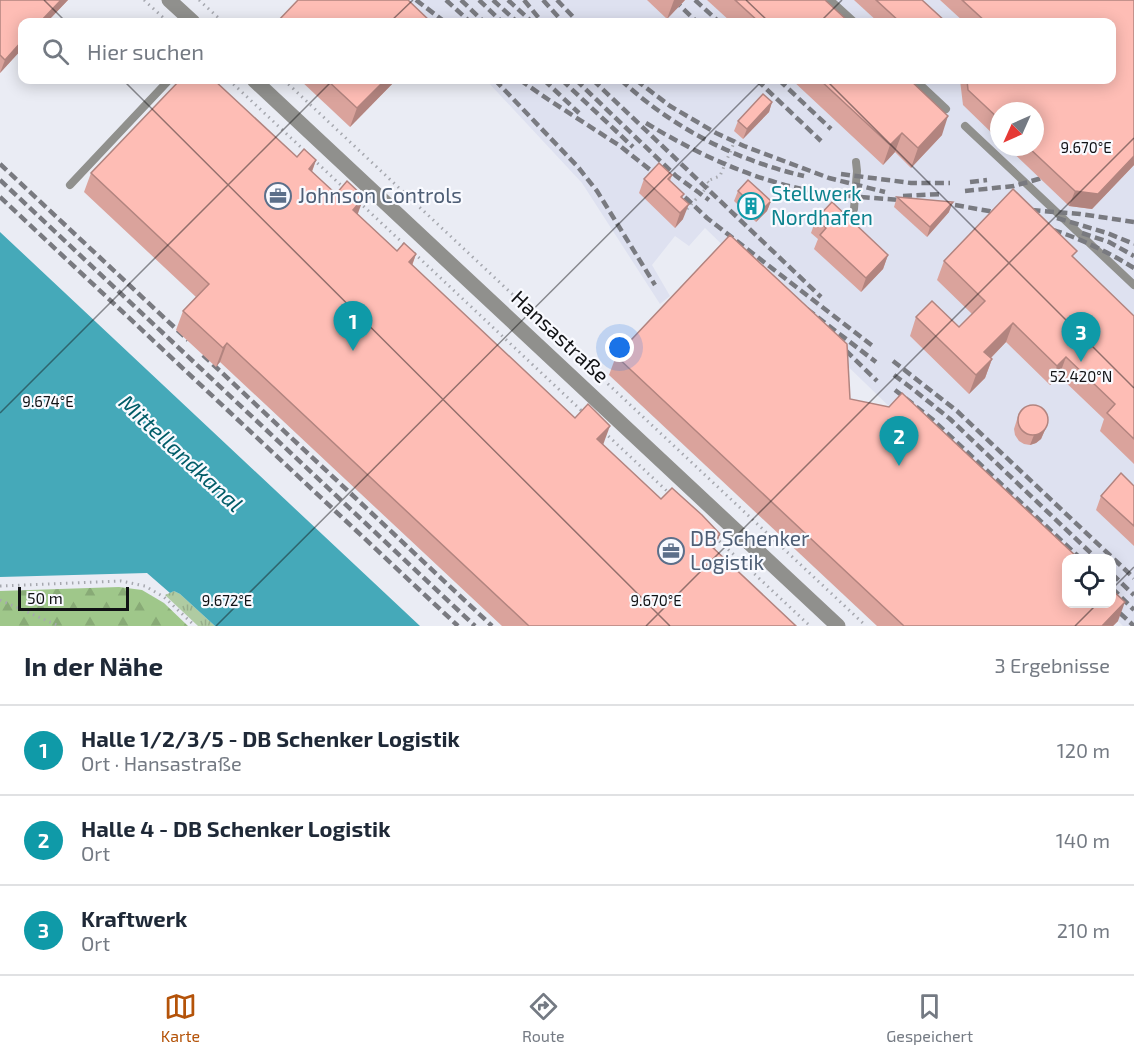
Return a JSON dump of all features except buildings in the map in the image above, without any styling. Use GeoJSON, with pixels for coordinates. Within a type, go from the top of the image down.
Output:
{"type":"FeatureCollection","features":[{"type":"Feature","properties":{"kind":"street"},"geometry":{"type":"LineString","coordinates":[[169,0],[189,18]]}},
{"type":"Feature","properties":{"kind":"street","name":"Hansastraße"},"geometry":{"type":"LineString","coordinates":[[258,84],[838,626]]}},
{"type":"Feature","properties":{"kind":"lane"},"geometry":{"type":"LineString","coordinates":[[830,0],[850,18]]}},
{"type":"Feature","properties":{"kind":"lane"},"geometry":{"type":"LineString","coordinates":[[70,185],[166,84]]}},
{"type":"Feature","properties":{"kind":"lane"},"geometry":{"type":"LineString","coordinates":[[919,84],[946,109]]}},
{"type":"Feature","properties":{"kind":"lane"},"geometry":{"type":"LineString","coordinates":[[965,126],[1134,285]]}},
{"type":"Feature","properties":{"kind":"lane"},"geometry":{"type":"LineString","coordinates":[[854,209],[856,162]]}},
{"type":"Feature","properties":{"kind":"path"},"geometry":{"type":"LineString","coordinates":[[144,0],[164,18]]}},
{"type":"Feature","properties":{"kind":"path"},"geometry":{"type":"LineString","coordinates":[[199,0],[219,18]]}},
{"type":"Feature","properties":{"kind":"path"},"geometry":{"type":"LineString","coordinates":[[233,84],[350,193]]}},
{"type":"Feature","properties":{"kind":"path"},"geometry":{"type":"LineString","coordinates":[[288,84],[866,626]]}},
{"type":"Feature","properties":{"kind":"path"},"geometry":{"type":"LineString","coordinates":[[687,209],[710,184],[706,180],[720,176],[736,138]]}},
{"type":"Feature","properties":{"kind":"path"},"geometry":{"type":"LineString","coordinates":[[358,201],[584,413]]}},
{"type":"Feature","properties":{"kind":"path"},"geometry":{"type":"LineString","coordinates":[[602,430],[671,495]]}},
{"type":"Feature","properties":{"kind":"path"},"geometry":{"type":"LineString","coordinates":[[714,536],[810,626]]}},
{"type":"Feature","properties":{"kind":"path"},"geometry":{"type":"LineString","coordinates":[[0,586],[121,581],[145,586],[164,597],[195,626]]}},
{"type":"Feature","properties":{"kind":"path"},"geometry":{"type":"LineString","coordinates":[[0,600],[59,626]]}},
{"type":"Feature","properties":{"kind":"shaded area"},"geometry":{"type":"Polygon","coordinates":[[[405,0],[1134,0],[1134,626],[1123,626],[1118,621],[1113,608],[1116,608],[1116,554],[1062,555],[896,413],[705,228],[689,246],[675,236],[652,265],[670,296],[660,304],[582,183],[490,84],[1116,84],[1116,18],[424,18],[405,0]]]}},
{"type":"Feature","properties":{"kind":"green space"},"geometry":{"type":"Polygon","coordinates":[[[119,587],[142,590],[164,603],[188,626],[0,626],[0,591],[119,587]]]}},
{"type":"Feature","properties":{"kind":"green space"},"geometry":{"type":"Polygon","coordinates":[[[174,591],[215,626],[198,626],[165,595],[174,591]]]}},
{"type":"Feature","properties":{"kind":"water","name":"Mittellandkanal"},"geometry":{"type":"Polygon","coordinates":[[[0,232],[420,626],[215,626],[180,594],[174,591],[170,593],[147,573],[0,577],[0,232]]]}},
{"type":"Feature","properties":{"kind":"railway"},"geometry":{"type":"LineString","coordinates":[[416,0],[440,18]]}},
{"type":"Feature","properties":{"kind":"railway"},"geometry":{"type":"LineString","coordinates":[[446,0],[466,18]]}},
{"type":"Feature","properties":{"kind":"railway"},"geometry":{"type":"LineString","coordinates":[[461,0],[480,18]]}},
{"type":"Feature","properties":{"kind":"railway"},"geometry":{"type":"LineString","coordinates":[[479,0],[498,18]]}},
{"type":"Feature","properties":{"kind":"railway"},"geometry":{"type":"LineString","coordinates":[[493,0],[513,18]]}},
{"type":"Feature","properties":{"kind":"railway"},"geometry":{"type":"LineString","coordinates":[[508,0],[528,18]]}},
{"type":"Feature","properties":{"kind":"railway"},"geometry":{"type":"LineString","coordinates":[[524,0],[539,18]]}},
{"type":"Feature","properties":{"kind":"railway"},"geometry":{"type":"LineString","coordinates":[[543,0],[559,18]]}},
{"type":"Feature","properties":{"kind":"railway"},"geometry":{"type":"LineString","coordinates":[[557,0],[574,18]]}},
{"type":"Feature","properties":{"kind":"railway"},"geometry":{"type":"LineString","coordinates":[[674,0],[693,18]]}},
{"type":"Feature","properties":{"kind":"railway"},"geometry":{"type":"LineString","coordinates":[[695,0],[715,18]]}},
{"type":"Feature","properties":{"kind":"railway"},"geometry":{"type":"LineString","coordinates":[[499,84],[578,167],[597,191],[655,285]]}},
{"type":"Feature","properties":{"kind":"railway"},"geometry":{"type":"LineString","coordinates":[[526,84],[620,146],[687,199],[707,218],[874,347]]}},
{"type":"Feature","properties":{"kind":"railway"},"geometry":{"type":"LineString","coordinates":[[548,84],[579,113]]}},
{"type":"Feature","properties":{"kind":"railway"},"geometry":{"type":"LineString","coordinates":[[566,84],[633,147]]}},
{"type":"Feature","properties":{"kind":"railway"},"geometry":{"type":"LineString","coordinates":[[580,84],[676,176],[709,200]]}},
{"type":"Feature","properties":{"kind":"railway"},"geometry":{"type":"LineString","coordinates":[[597,84],[821,297]]}},
{"type":"Feature","properties":{"kind":"railway"},"geometry":{"type":"LineString","coordinates":[[626,84],[662,113],[706,140],[754,161],[804,176]]}},
{"type":"Feature","properties":{"kind":"railway"},"geometry":{"type":"LineString","coordinates":[[641,84],[670,106],[716,133],[744,146],[829,178],[885,192]]}},
{"type":"Feature","properties":{"kind":"railway"},"geometry":{"type":"LineString","coordinates":[[761,84],[821,141]]}},
{"type":"Feature","properties":{"kind":"railway"},"geometry":{"type":"LineString","coordinates":[[783,84],[831,129]]}},
{"type":"Feature","properties":{"kind":"railway"},"geometry":{"type":"LineString","coordinates":[[646,123],[705,155],[768,180],[824,193],[913,201]]}},
{"type":"Feature","properties":{"kind":"railway"},"geometry":{"type":"LineString","coordinates":[[0,164],[188,340]]}},
{"type":"Feature","properties":{"kind":"railway"},"geometry":{"type":"LineString","coordinates":[[841,174],[911,183],[950,183]]}},
{"type":"Feature","properties":{"kind":"railway"},"geometry":{"type":"LineString","coordinates":[[965,191],[1014,186],[1056,174]]}},
{"type":"Feature","properties":{"kind":"railway"},"geometry":{"type":"LineString","coordinates":[[0,180],[475,626]]}},
{"type":"Feature","properties":{"kind":"railway"},"geometry":{"type":"LineString","coordinates":[[970,182],[987,180]]}},
{"type":"Feature","properties":{"kind":"railway"},"geometry":{"type":"LineString","coordinates":[[903,196],[942,194]]}},
{"type":"Feature","properties":{"kind":"railway"},"geometry":{"type":"LineString","coordinates":[[0,197],[458,626]]}},
{"type":"Feature","properties":{"kind":"railway"},"geometry":{"type":"LineString","coordinates":[[955,205],[1008,217]]}},
{"type":"Feature","properties":{"kind":"railway"},"geometry":{"type":"LineString","coordinates":[[1018,209],[1080,214],[1134,222]]}},
{"type":"Feature","properties":{"kind":"railway"},"geometry":{"type":"LineString","coordinates":[[1057,218],[1134,244]]}},
{"type":"Feature","properties":{"kind":"railway"},"geometry":{"type":"LineString","coordinates":[[1040,226],[1088,244],[1134,268]]}},
{"type":"Feature","properties":{"kind":"railway"},"geometry":{"type":"LineString","coordinates":[[1082,233],[1109,242],[1134,256]]}},
{"type":"Feature","properties":{"kind":"railway"},"geometry":{"type":"LineString","coordinates":[[807,309],[876,362]]}},
{"type":"Feature","properties":{"kind":"railway"},"geometry":{"type":"LineString","coordinates":[[836,341],[877,381]]}},
{"type":"Feature","properties":{"kind":"railway"},"geometry":{"type":"LineString","coordinates":[[203,355],[492,626]]}},
{"type":"Feature","properties":{"kind":"railway"},"geometry":{"type":"LineString","coordinates":[[893,361],[957,411],[1134,578]]}},
{"type":"Feature","properties":{"kind":"railway"},"geometry":{"type":"LineString","coordinates":[[894,375],[950,419],[1092,554]]}},
{"type":"Feature","properties":{"kind":"railway"},"geometry":{"type":"LineString","coordinates":[[895,390],[932,419],[1076,554]]}},
{"type":"Feature","properties":{"kind":"railway"},"geometry":{"type":"LineString","coordinates":[[1116,578],[1134,595]]}},
{"type":"Feature","properties":{"kind":"railway"},"geometry":{"type":"LineString","coordinates":[[1116,592],[1134,610]]}},
{"type":"Feature","properties":{"kind":"railway"},"geometry":{"type":"LineString","coordinates":[[1114,608],[1134,626]]}},
{"type":"Feature","properties":{"kind":"place","name":"Johnson Controls"},"geometry":{"type":"Point","coordinates":[278,196]}},
{"type":"Feature","properties":{"kind":"place","name":"Stellwerk Nordhafen"},"geometry":{"type":"Point","coordinates":[751,206]}},
{"type":"Feature","properties":{"kind":"place","name":"Halle 1/2/3/5 - DB Schenker Logistik"},"geometry":{"type":"Point","coordinates":[353,351]}},
{"type":"Feature","properties":{"kind":"place","name":"Kraftwerk"},"geometry":{"type":"Point","coordinates":[1081,362]}},
{"type":"Feature","properties":{"kind":"place","name":"Halle 4 - DB Schenker Logistik"},"geometry":{"type":"Point","coordinates":[899,466]}},
{"type":"Feature","properties":{"kind":"place","name":"DB Schenker Logistik"},"geometry":{"type":"Point","coordinates":[671,551]}}]}
